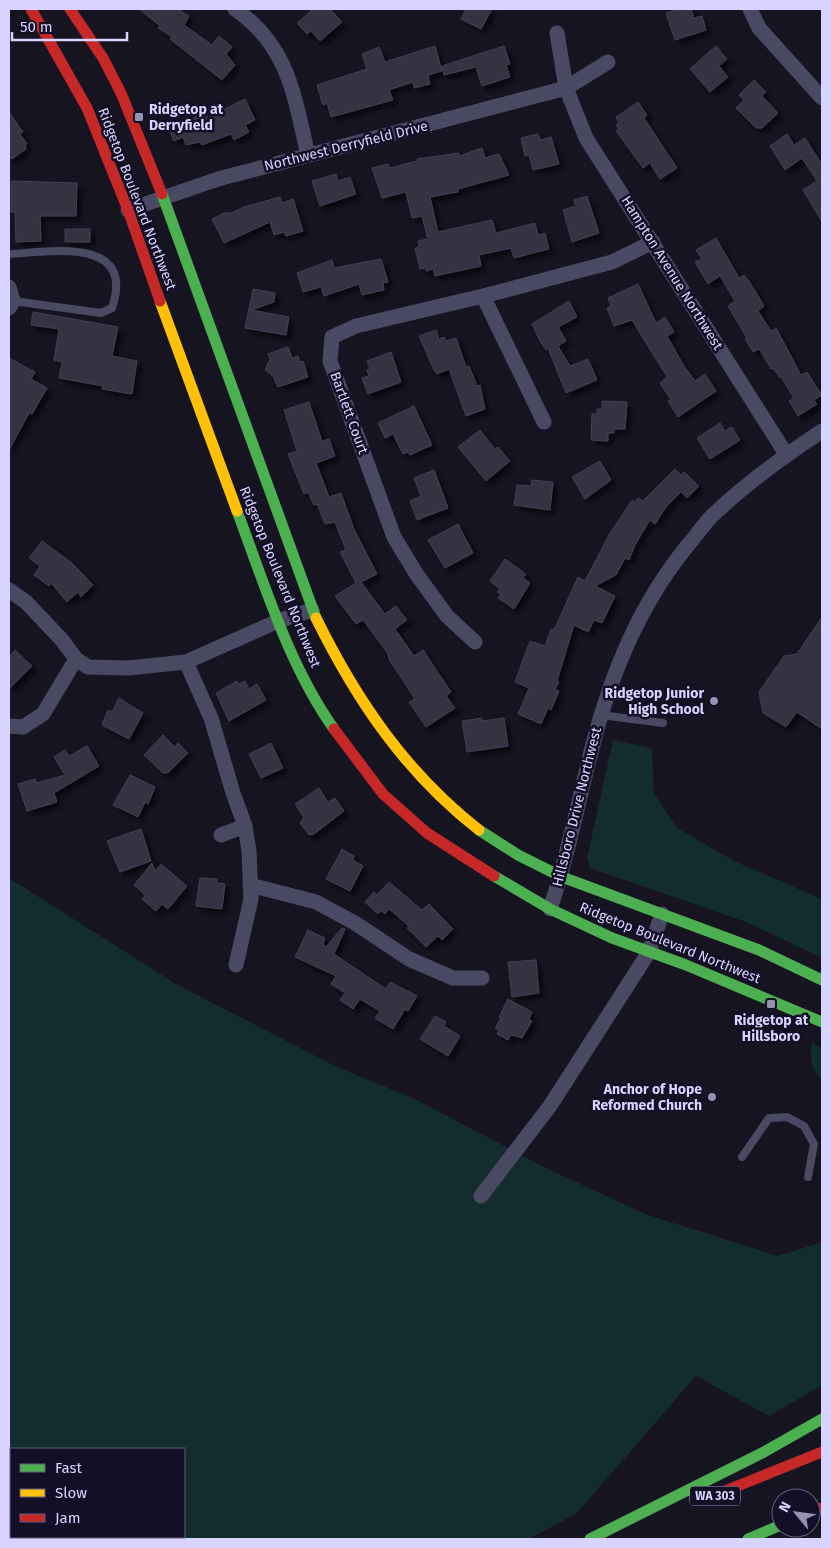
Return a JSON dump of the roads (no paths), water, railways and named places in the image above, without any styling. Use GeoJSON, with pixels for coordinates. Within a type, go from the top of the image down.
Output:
{"type":"FeatureCollection","features":[{"type":"Feature","properties":{"kind":"main road","name":"Ridgetop Boulevard Northwest"},"geometry":{"type":"LineString","coordinates":[[31,9],[87,108],[128,210],[278,621],[312,696],[333,728],[383,794],[405,816],[454,852],[478,868],[550,909],[612,938],[822,1022]]}},
{"type":"Feature","properties":{"kind":"main road","name":"Ridgetop Boulevard Northwest"},"geometry":{"type":"LineString","coordinates":[[70,9],[103,58],[121,93],[164,198],[312,610],[334,656],[367,713],[404,762],[436,795],[480,830],[562,876],[733,941],[822,980]]}},
{"type":"Feature","properties":{"kind":"main road"},"geometry":{"type":"LineString","coordinates":[[590,1539],[780,1444],[822,1419]]}},
{"type":"Feature","properties":{"kind":"main road","name":"WA 303"},"geometry":{"type":"LineString","coordinates":[[697,1503],[822,1452]]}},
{"type":"Feature","properties":{"kind":"main road"},"geometry":{"type":"LineString","coordinates":[[608,1539],[652,1521]]}},
{"type":"Feature","properties":{"kind":"main road"},"geometry":{"type":"LineString","coordinates":[[748,1539],[771,1529]]}},
{"type":"Feature","properties":{"kind":"street"},"geometry":{"type":"LineString","coordinates":[[236,9],[266,34],[281,57],[308,155]]}},
{"type":"Feature","properties":{"kind":"street"},"geometry":{"type":"LineString","coordinates":[[750,9],[759,28],[822,98]]}},
{"type":"Feature","properties":{"kind":"street","name":"Hampton Avenue Northwest"},"geometry":{"type":"LineString","coordinates":[[557,33],[566,88],[586,138],[786,454]]}},
{"type":"Feature","properties":{"kind":"street","name":"Northwest Derryfield Drive"},"geometry":{"type":"LineString","coordinates":[[128,210],[218,179],[512,104],[566,88],[608,62]]}},
{"type":"Feature","properties":{"kind":"street","name":"Bartlett Court"},"geometry":{"type":"LineString","coordinates":[[474,642],[447,616],[417,575],[394,537],[330,361],[332,337],[356,326],[483,296],[612,262],[653,242]]}},
{"type":"Feature","properties":{"kind":"street"},"geometry":{"type":"LineString","coordinates":[[483,296],[544,422]]}},
{"type":"Feature","properties":{"kind":"street","name":"Hillsboro Drive Northwest"},"geometry":{"type":"LineString","coordinates":[[550,909],[562,876],[609,686],[634,625],[665,573],[711,517],[786,454],[822,431]]}},
{"type":"Feature","properties":{"kind":"street"},"geometry":{"type":"LineString","coordinates":[[9,590],[26,602],[62,640],[76,659],[88,667],[128,668],[186,662],[278,621],[312,610]]}},
{"type":"Feature","properties":{"kind":"street"},"geometry":{"type":"LineString","coordinates":[[9,726],[23,727],[43,714],[76,659]]}},
{"type":"Feature","properties":{"kind":"street"},"geometry":{"type":"LineString","coordinates":[[186,662],[211,718],[233,793],[245,826],[251,899],[236,965]]}},
{"type":"Feature","properties":{"kind":"street"},"geometry":{"type":"LineString","coordinates":[[220,835],[245,826]]}},
{"type":"Feature","properties":{"kind":"street"},"geometry":{"type":"LineString","coordinates":[[250,885],[316,902],[355,923],[409,959],[453,978],[482,978]]}},
{"type":"Feature","properties":{"kind":"street"},"geometry":{"type":"LineString","coordinates":[[481,1196],[550,1106],[649,952],[662,914]]}},
{"type":"Feature","properties":{"kind":"lane"},"geometry":{"type":"LineString","coordinates":[[9,254],[90,253],[105,259],[114,276],[117,295],[112,308],[101,313],[10,299]]}},
{"type":"Feature","properties":{"kind":"lane"},"geometry":{"type":"LineString","coordinates":[[601,715],[663,723]]}},
{"type":"Feature","properties":{"kind":"lane"},"geometry":{"type":"LineString","coordinates":[[742,1157],[769,1118],[787,1117],[804,1126],[814,1144],[808,1177]]}},
{"type":"Feature","properties":{"kind":"place","name":"Ridgetop at Derryfield"},"geometry":{"type":"Point","coordinates":[139,117]}},
{"type":"Feature","properties":{"kind":"place","name":"Ridgetop Junior High School"},"geometry":{"type":"Point","coordinates":[714,701]}},
{"type":"Feature","properties":{"kind":"place","name":"Ridgetop at Hillsboro"},"geometry":{"type":"Point","coordinates":[771,1004]}},
{"type":"Feature","properties":{"kind":"place","name":"Anchor of Hope Reformed Church"},"geometry":{"type":"Point","coordinates":[712,1097]}}]}
